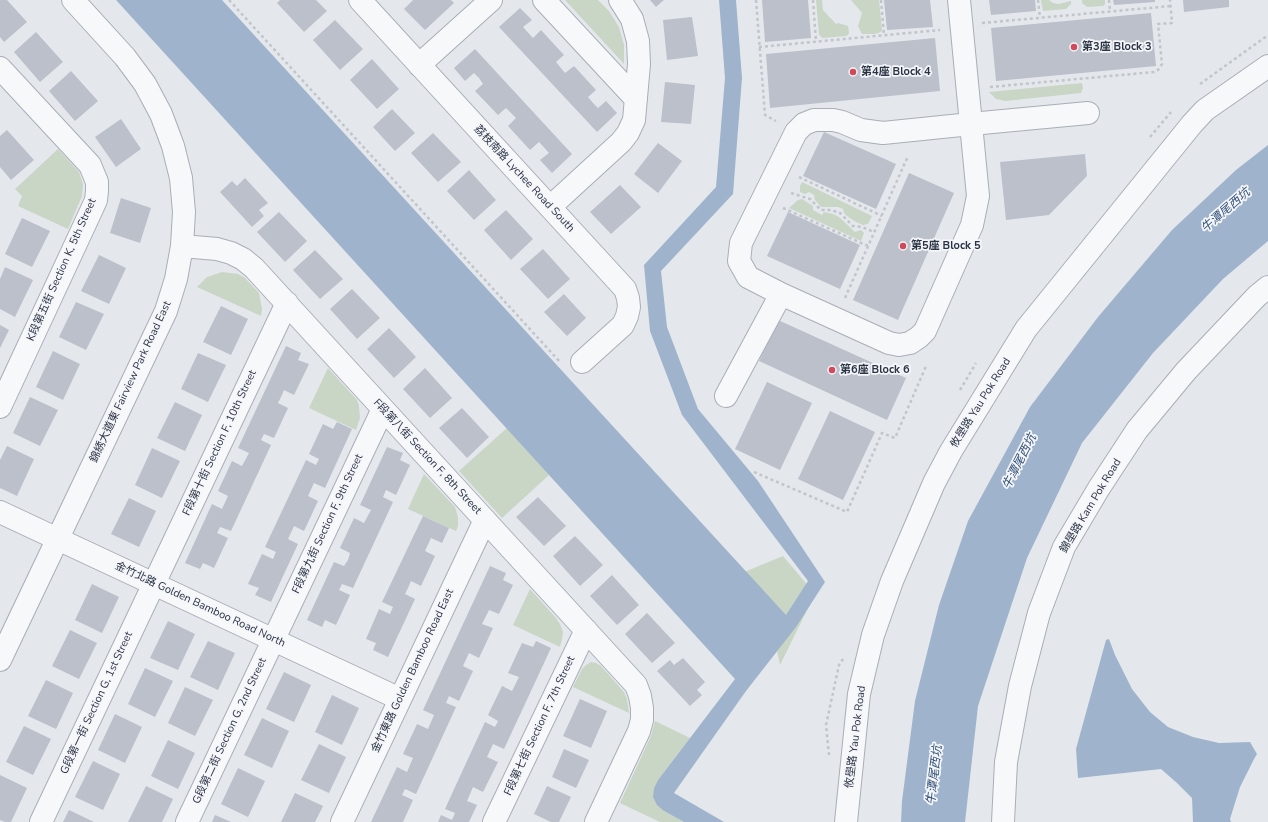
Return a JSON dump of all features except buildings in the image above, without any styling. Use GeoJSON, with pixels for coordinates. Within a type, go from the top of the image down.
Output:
{"type":"FeatureCollection","features":[{"type":"Feature","properties":{"kind":"street","name":"錦綉大道東 Fairview Park Road East"},"geometry":{"type":"LineString","coordinates":[[0,660],[166,311],[176,279],[182,246],[184,212],[181,178],[173,146],[161,114],[145,84],[125,57],[73,0]]}},
{"type":"Feature","properties":{"kind":"street","name":"荔枝南路 Lychee Road South"},"geometry":{"type":"LineString","coordinates":[[360,0],[625,289],[628,298],[627,316],[623,325],[582,362]]}},
{"type":"Feature","properties":{"kind":"street"},"geometry":{"type":"LineString","coordinates":[[419,65],[490,0]]}},
{"type":"Feature","properties":{"kind":"street"},"geometry":{"type":"LineString","coordinates":[[544,0],[636,99]]}},
{"type":"Feature","properties":{"kind":"street"},"geometry":{"type":"LineString","coordinates":[[550,207],[621,142],[628,133],[634,120],[639,64],[638,41],[632,19],[620,0]]}},
{"type":"Feature","properties":{"kind":"street"},"geometry":{"type":"LineString","coordinates":[[959,0],[971,124],[978,196],[972,225],[926,331],[910,343],[899,345],[889,343],[780,294],[748,277],[739,261],[741,243],[796,132],[804,124],[814,120],[833,120],[861,130],[883,133],[971,124],[1088,113]]}},
{"type":"Feature","properties":{"kind":"street","name":"攸壆路 Yau Pok Road"},"geometry":{"type":"LineString","coordinates":[[846,822],[859,694],[873,635],[892,581],[934,483],[951,452],[1026,330],[1192,124],[1206,110],[1268,66]]}},
{"type":"Feature","properties":{"kind":"street","name":"K段第五街 Section K, 5th Street"},"geometry":{"type":"LineString","coordinates":[[0,68],[90,165],[97,182],[97,191],[96,200],[92,209],[0,407]]}},
{"type":"Feature","properties":{"kind":"street","name":"F段第八街 Section F, 8th Street"},"geometry":{"type":"LineString","coordinates":[[182,246],[217,249],[231,253],[243,259],[254,268],[636,685],[642,708],[642,720],[639,731],[596,822]]}},
{"type":"Feature","properties":{"kind":"street","name":"錦壆路 Kam Pok Road"},"geometry":{"type":"LineString","coordinates":[[1003,822],[1006,762],[1020,686],[1039,613],[1064,547],[1099,488],[1137,430],[1186,371],[1268,286]]}},
{"type":"Feature","properties":{"kind":"street"},"geometry":{"type":"LineString","coordinates":[[726,396],[780,294]]}},
{"type":"Feature","properties":{"kind":"street","name":"F段第十街 Section F, 10th Street"},"geometry":{"type":"LineString","coordinates":[[154,584],[286,303]]}},
{"type":"Feature","properties":{"kind":"street","name":"F段第九街 Section F, 9th Street"},"geometry":{"type":"LineString","coordinates":[[273,640],[383,408]]}},
{"type":"Feature","properties":{"kind":"street","name":"金竹北路 Golden Bamboo Road North"},"geometry":{"type":"LineString","coordinates":[[0,512],[400,699]]}},
{"type":"Feature","properties":{"kind":"street","name":"金竹東路 Golden Bamboo Road East"},"geometry":{"type":"LineString","coordinates":[[342,822],[485,520]]}},
{"type":"Feature","properties":{"kind":"street","name":"G段第一街 Section G, 1st Street"},"geometry":{"type":"LineString","coordinates":[[41,822],[154,584]]}},
{"type":"Feature","properties":{"kind":"street","name":"F段第七街 Section F, 7th Street"},"geometry":{"type":"LineString","coordinates":[[494,822],[586,630]]}},
{"type":"Feature","properties":{"kind":"street","name":"G段第二街 Section G, 2nd Street"},"geometry":{"type":"LineString","coordinates":[[187,822],[273,640]]}},
{"type":"Feature","properties":{"kind":"path"},"geometry":{"type":"LineString","coordinates":[[229,0],[570,373],[582,362]]}},
{"type":"Feature","properties":{"kind":"path"},"geometry":{"type":"LineString","coordinates":[[756,0],[764,115],[796,132]]}},
{"type":"Feature","properties":{"kind":"path"},"geometry":{"type":"LineString","coordinates":[[812,0],[816,42]]}},
{"type":"Feature","properties":{"kind":"path"},"geometry":{"type":"LineString","coordinates":[[881,0],[884,36]]}},
{"type":"Feature","properties":{"kind":"path"},"geometry":{"type":"LineString","coordinates":[[1038,0],[1040,18]]}},
{"type":"Feature","properties":{"kind":"path"},"geometry":{"type":"LineString","coordinates":[[1109,0],[1110,11]]}},
{"type":"Feature","properties":{"kind":"path"},"geometry":{"type":"LineString","coordinates":[[985,88],[1154,72],[1158,70],[1162,64],[1158,24],[1172,23],[1170,0]]}},
{"type":"Feature","properties":{"kind":"path"},"geometry":{"type":"LineString","coordinates":[[980,23],[1171,6]]}},
{"type":"Feature","properties":{"kind":"path"},"geometry":{"type":"LineString","coordinates":[[759,47],[944,30]]}},
{"type":"Feature","properties":{"kind":"path"},"geometry":{"type":"LineString","coordinates":[[844,299],[908,156]]}},
{"type":"Feature","properties":{"kind":"path"},"geometry":{"type":"LineString","coordinates":[[770,183],[882,216]]}},
{"type":"Feature","properties":{"kind":"path"},"geometry":{"type":"LineString","coordinates":[[770,183],[810,199],[821,210],[830,210],[840,214],[853,226],[862,227],[874,232]]}},
{"type":"Feature","properties":{"kind":"path"},"geometry":{"type":"LineString","coordinates":[[770,183],[868,246]]}},
{"type":"Feature","properties":{"kind":"path"},"geometry":{"type":"LineString","coordinates":[[754,472],[846,512],[882,433],[895,438],[926,366]]}},
{"type":"Feature","properties":{"kind":"green space"},"geometry":{"type":"Polygon","coordinates":[[[565,0],[598,0],[609,11],[619,27],[624,45],[624,64],[565,0]]]}},
{"type":"Feature","properties":{"kind":"green space"},"geometry":{"type":"Polygon","coordinates":[[[816,0],[822,0],[823,10],[836,24],[838,23],[848,26],[848,35],[821,37],[819,34],[816,0]]]}},
{"type":"Feature","properties":{"kind":"green space"},"geometry":{"type":"Polygon","coordinates":[[[851,0],[879,0],[881,32],[875,34],[862,34],[858,26],[862,13],[851,0]]]}},
{"type":"Feature","properties":{"kind":"green space"},"geometry":{"type":"Polygon","coordinates":[[[1041,0],[1049,0],[1058,4],[1071,1],[1071,4],[1066,9],[1043,11],[1041,0]]]}},
{"type":"Feature","properties":{"kind":"green space"},"geometry":{"type":"Polygon","coordinates":[[[1082,0],[1105,0],[1105,4],[1103,6],[1087,7],[1082,3],[1082,0]]]}},
{"type":"Feature","properties":{"kind":"green space"},"geometry":{"type":"Polygon","coordinates":[[[1082,83],[1083,88],[1081,93],[1005,101],[996,99],[989,92],[1082,83]]]}},
{"type":"Feature","properties":{"kind":"green space"},"geometry":{"type":"Polygon","coordinates":[[[58,149],[79,172],[83,184],[82,196],[68,229],[18,206],[22,196],[15,189],[58,149]]]}},
{"type":"Feature","properties":{"kind":"green space"},"geometry":{"type":"Polygon","coordinates":[[[802,182],[872,216],[868,224],[863,225],[856,222],[844,213],[843,209],[838,207],[821,207],[815,200],[814,195],[809,192],[805,194],[800,192],[802,182]]]}},
{"type":"Feature","properties":{"kind":"green space"},"geometry":{"type":"Polygon","coordinates":[[[802,199],[813,206],[813,210],[822,215],[824,212],[833,214],[839,217],[855,232],[861,230],[864,233],[861,241],[789,208],[798,200],[802,199]]]}},
{"type":"Feature","properties":{"kind":"green space"},"geometry":{"type":"Polygon","coordinates":[[[222,272],[238,274],[245,278],[259,293],[262,309],[261,316],[197,287],[207,277],[222,272]]]}},
{"type":"Feature","properties":{"kind":"green space"},"geometry":{"type":"Polygon","coordinates":[[[328,368],[357,400],[360,418],[356,430],[309,408],[328,368]]]}},
{"type":"Feature","properties":{"kind":"green space"},"geometry":{"type":"Polygon","coordinates":[[[507,428],[549,475],[502,518],[459,471],[507,428]]]}},
{"type":"Feature","properties":{"kind":"green space"},"geometry":{"type":"Polygon","coordinates":[[[424,474],[455,507],[458,517],[458,526],[456,531],[408,509],[424,474]]]}},
{"type":"Feature","properties":{"kind":"green space"},"geometry":{"type":"Polygon","coordinates":[[[783,556],[815,594],[780,665],[771,621],[725,580],[783,556]]]}},
{"type":"Feature","properties":{"kind":"green space"},"geometry":{"type":"Polygon","coordinates":[[[530,589],[560,624],[563,632],[560,647],[513,625],[530,589]]]}},
{"type":"Feature","properties":{"kind":"green space"},"geometry":{"type":"Polygon","coordinates":[[[591,662],[601,666],[624,692],[627,699],[629,713],[573,687],[582,669],[591,662]]]}},
{"type":"Feature","properties":{"kind":"green space"},"geometry":{"type":"Polygon","coordinates":[[[655,721],[690,738],[658,780],[654,788],[664,811],[684,822],[660,822],[620,803],[651,736],[655,721]]]}},
{"type":"Feature","properties":{"kind":"water"},"geometry":{"type":"Polygon","coordinates":[[[116,0],[222,0],[786,615],[808,581],[682,415],[650,331],[644,265],[716,187],[725,78],[719,0],[736,0],[742,78],[733,194],[661,271],[667,327],[698,409],[758,481],[825,582],[796,627],[746,691],[674,793],[724,822],[684,822],[664,811],[657,805],[653,797],[654,788],[658,780],[735,679],[116,0]]]}},
{"type":"Feature","properties":{"kind":"water","name":"牛潭尾西坑"},"geometry":{"type":"Polygon","coordinates":[[[1268,145],[1268,241],[1223,279],[1153,353],[1082,443],[1027,558],[978,706],[965,822],[901,822],[902,801],[915,701],[939,605],[968,521],[1030,407],[1098,317],[1172,230],[1236,170],[1268,145]]]}},
{"type":"Feature","properties":{"kind":"water"},"geometry":{"type":"Polygon","coordinates":[[[1109,639],[1115,655],[1132,689],[1150,712],[1168,727],[1193,737],[1219,743],[1250,742],[1257,754],[1240,787],[1230,819],[1231,822],[1193,822],[1192,798],[1161,769],[1078,778],[1076,749],[1106,640],[1109,639]]]}},
{"type":"Feature","properties":{"kind":"place","name":"第3座 Block 3"},"geometry":{"type":"Point","coordinates":[1074,47]}},
{"type":"Feature","properties":{"kind":"place","name":"第4座 Block 4"},"geometry":{"type":"Point","coordinates":[853,72]}},
{"type":"Feature","properties":{"kind":"place","name":"第5座 Block 5"},"geometry":{"type":"Point","coordinates":[903,246]}},
{"type":"Feature","properties":{"kind":"place","name":"第6座 Block 6"},"geometry":{"type":"Point","coordinates":[832,370]}}]}
